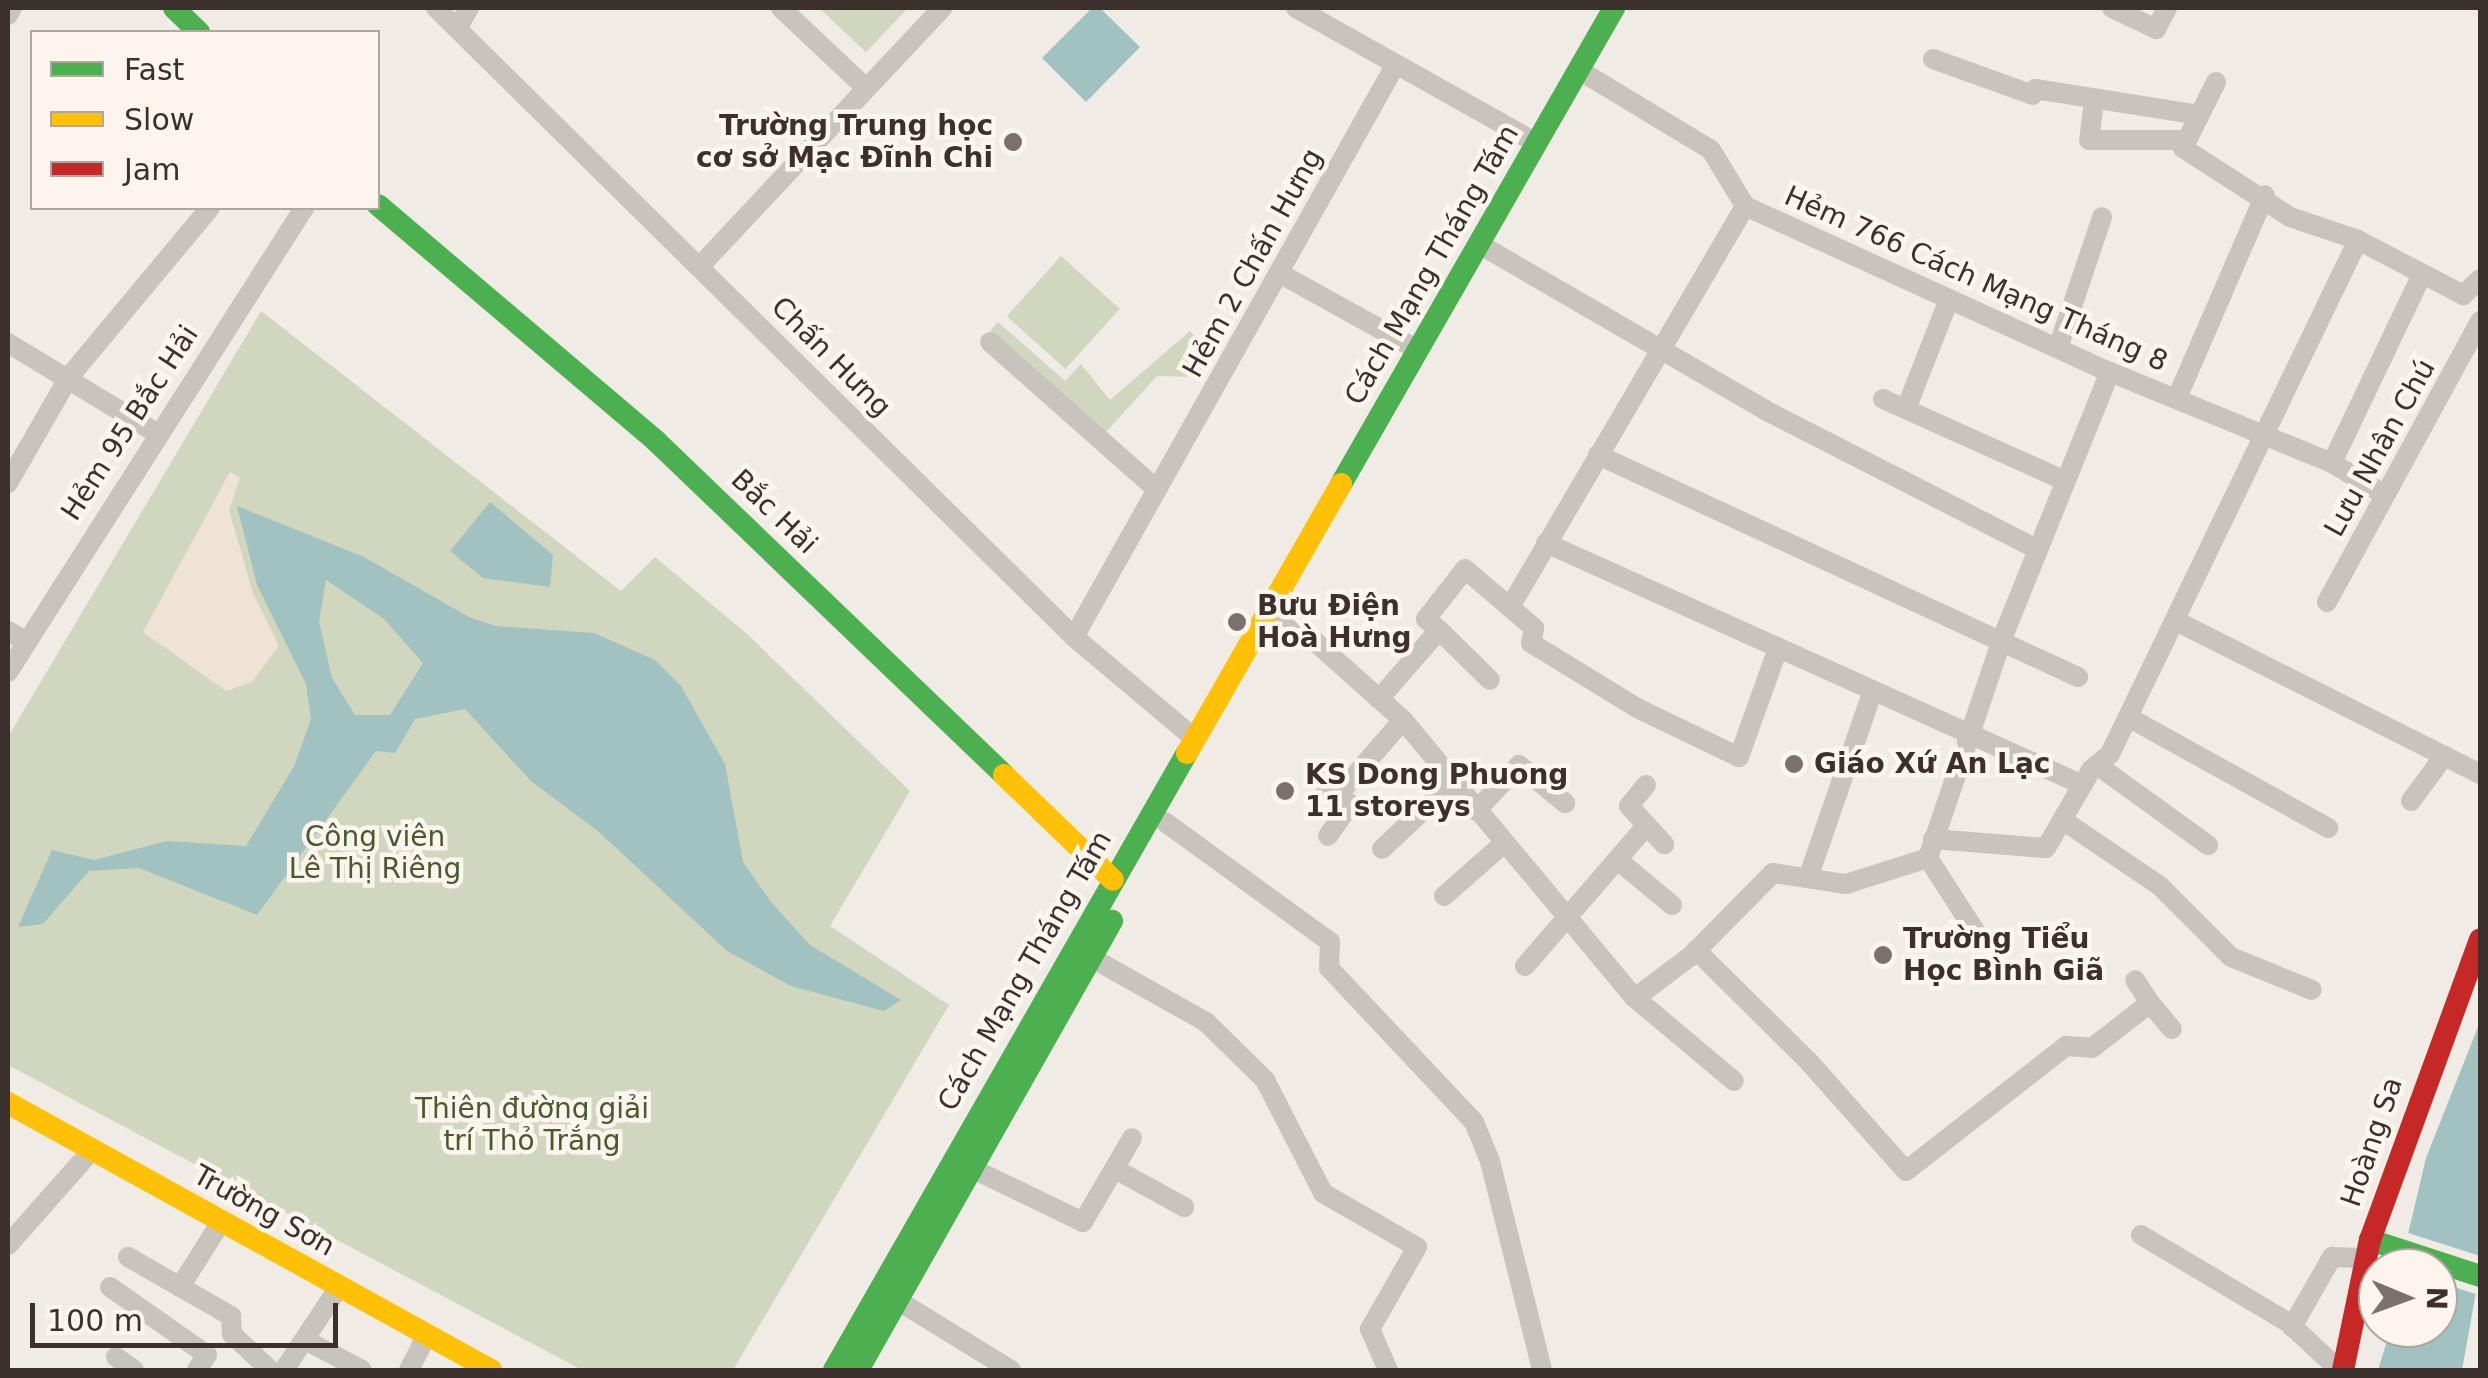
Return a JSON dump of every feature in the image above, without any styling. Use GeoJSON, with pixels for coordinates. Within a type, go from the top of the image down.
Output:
{"type":"FeatureCollection","features":[{"type":"Feature","properties":{"kind":"main road"},"geometry":{"type":"LineString","coordinates":[[174,8],[197,30]]}},
{"type":"Feature","properties":{"kind":"main road","name":"Cách Mạng Tháng Tám"},"geometry":{"type":"LineString","coordinates":[[834,1370],[1255,628],[1275,606],[1613,9]]}},
{"type":"Feature","properties":{"kind":"main road","name":"Bắc Hải"},"geometry":{"type":"LineString","coordinates":[[380,207],[656,440],[1113,880]]}},
{"type":"Feature","properties":{"kind":"main road","name":"Cách Mạng Tháng Tám"},"geometry":{"type":"LineString","coordinates":[[858,1370],[1269,639],[1275,606]]}},
{"type":"Feature","properties":{"kind":"main road","name":"Hoàng Sa"},"geometry":{"type":"LineString","coordinates":[[2368,1248],[2480,939]]}},
{"type":"Feature","properties":{"kind":"main road","name":"Trường Sơn"},"geometry":{"type":"LineString","coordinates":[[8,1103],[427,1335],[465,1364],[491,1370]]}},
{"type":"Feature","properties":{"kind":"main road","name":"Hoàng Sa"},"geometry":{"type":"LineString","coordinates":[[2341,1370],[2358,1294]]}},
{"type":"Feature","properties":{"kind":"street"},"geometry":{"type":"LineString","coordinates":[[8,14],[12,8]]}},
{"type":"Feature","properties":{"kind":"street","name":"Chấn Hưng"},"geometry":{"type":"LineString","coordinates":[[436,8],[1074,637],[1194,738]]}},
{"type":"Feature","properties":{"kind":"street"},"geometry":{"type":"LineString","coordinates":[[458,27],[469,8]]}},
{"type":"Feature","properties":{"kind":"street"},"geometry":{"type":"LineString","coordinates":[[781,8],[866,88]]}},
{"type":"Feature","properties":{"kind":"street"},"geometry":{"type":"LineString","coordinates":[[700,266],[942,8]]}},
{"type":"Feature","properties":{"kind":"street"},"geometry":{"type":"LineString","coordinates":[[1296,8],[1537,143]]}},
{"type":"Feature","properties":{"kind":"street"},"geometry":{"type":"LineString","coordinates":[[2112,8],[2156,28],[2166,8]]}},
{"type":"Feature","properties":{"kind":"street"},"geometry":{"type":"LineString","coordinates":[[1932,59],[2034,92],[2199,115]]}},
{"type":"Feature","properties":{"kind":"street","name":"Hẻm 2 Chấn Hưng"},"geometry":{"type":"LineString","coordinates":[[1074,637],[1396,64]]}},
{"type":"Feature","properties":{"kind":"street","name":"Hẻm 766 Cách Mạng Tháng 8"},"geometry":{"type":"LineString","coordinates":[[1579,70],[1711,150],[1744,206],[2110,372],[2332,463],[2384,495]]}},
{"type":"Feature","properties":{"kind":"street"},"geometry":{"type":"LineString","coordinates":[[2216,82],[2183,148],[2265,195],[2290,217],[2358,240],[2463,295],[2480,279]]}},
{"type":"Feature","properties":{"kind":"street"},"geometry":{"type":"LineString","coordinates":[[2094,101],[2089,140],[2187,140]]}},
{"type":"Feature","properties":{"kind":"street"},"geometry":{"type":"LineString","coordinates":[[2176,398],[2265,195]]}},
{"type":"Feature","properties":{"kind":"street"},"geometry":{"type":"LineString","coordinates":[[1510,606],[1744,206]]}},
{"type":"Feature","properties":{"kind":"street"},"geometry":{"type":"LineString","coordinates":[[11,470],[69,377],[208,210]]}},
{"type":"Feature","properties":{"kind":"street","name":"Hẻm 95 Bắc Hải"},"geometry":{"type":"LineString","coordinates":[[8,672],[16,636],[303,210]]}},
{"type":"Feature","properties":{"kind":"street"},"geometry":{"type":"LineString","coordinates":[[2058,348],[2102,217]]}},
{"type":"Feature","properties":{"kind":"street"},"geometry":{"type":"LineString","coordinates":[[1634,998],[1696,950],[1773,873],[1846,884],[1930,848],[2046,848],[2128,717],[2358,240]]}},
{"type":"Feature","properties":{"kind":"street"},"geometry":{"type":"LineString","coordinates":[[1479,244],[1893,478],[2036,549]]}},
{"type":"Feature","properties":{"kind":"street"},"geometry":{"type":"LineString","coordinates":[[1279,273],[1418,350]]}},
{"type":"Feature","properties":{"kind":"street"},"geometry":{"type":"LineString","coordinates":[[2332,463],[2422,274]]}},
{"type":"Feature","properties":{"kind":"street"},"geometry":{"type":"LineString","coordinates":[[1906,409],[1949,299]]}},
{"type":"Feature","properties":{"kind":"street","name":"Lưu Nhân Chú"},"geometry":{"type":"LineString","coordinates":[[2327,602],[2480,322]]}},
{"type":"Feature","properties":{"kind":"street"},"geometry":{"type":"LineString","coordinates":[[990,342],[1157,490]]}},
{"type":"Feature","properties":{"kind":"street"},"geometry":{"type":"LineString","coordinates":[[8,343],[155,432]]}},
{"type":"Feature","properties":{"kind":"street"},"geometry":{"type":"LineString","coordinates":[[1975,931],[1930,848],[1966,734],[2063,480],[2110,372]]}},
{"type":"Feature","properties":{"kind":"street"},"geometry":{"type":"LineString","coordinates":[[1883,399],[2063,480]]}},
{"type":"Feature","properties":{"kind":"street"},"geometry":{"type":"LineString","coordinates":[[1598,455],[2078,677]]}},
{"type":"Feature","properties":{"kind":"street"},"geometry":{"type":"LineString","coordinates":[[1546,543],[1872,694],[2083,785]]}},
{"type":"Feature","properties":{"kind":"street"},"geometry":{"type":"LineString","coordinates":[[1490,680],[1426,619],[1465,569],[1534,628],[1531,643],[1637,708],[1739,758],[1777,651]]}},
{"type":"Feature","properties":{"kind":"street"},"geometry":{"type":"LineString","coordinates":[[1275,606],[1403,720],[1634,998],[1734,1081]]}},
{"type":"Feature","properties":{"kind":"street"},"geometry":{"type":"LineString","coordinates":[[2176,620],[2480,774]]}},
{"type":"Feature","properties":{"kind":"street"},"geometry":{"type":"LineString","coordinates":[[1379,699],[1439,630]]}},
{"type":"Feature","properties":{"kind":"street"},"geometry":{"type":"LineString","coordinates":[[1808,878],[1872,694]]}},
{"type":"Feature","properties":{"kind":"street"},"geometry":{"type":"LineString","coordinates":[[2128,717],[2328,828]]}},
{"type":"Feature","properties":{"kind":"street"},"geometry":{"type":"LineString","coordinates":[[1338,795],[1403,720]]}},
{"type":"Feature","properties":{"kind":"street"},"geometry":{"type":"LineString","coordinates":[[2410,801],[2444,756]]}},
{"type":"Feature","properties":{"kind":"street"},"geometry":{"type":"LineString","coordinates":[[1476,811],[1519,765],[1565,803]]}},
{"type":"Feature","properties":{"kind":"street"},"geometry":{"type":"LineString","coordinates":[[2097,765],[2208,845]]}},
{"type":"Feature","properties":{"kind":"street"},"geometry":{"type":"LineString","coordinates":[[1318,778],[1350,804],[1328,836]]}},
{"type":"Feature","properties":{"kind":"street"},"geometry":{"type":"LineString","coordinates":[[1382,849],[1453,782]]}},
{"type":"Feature","properties":{"kind":"street"},"geometry":{"type":"LineString","coordinates":[[1646,785],[1629,806],[1664,844]]}},
{"type":"Feature","properties":{"kind":"street"},"geometry":{"type":"LineString","coordinates":[[1165,822],[1330,942],[1329,968],[1474,1122],[1542,1370]]}},
{"type":"Feature","properties":{"kind":"street"},"geometry":{"type":"LineString","coordinates":[[2064,822],[2160,886],[2231,957],[2312,990]]}},
{"type":"Feature","properties":{"kind":"street"},"geometry":{"type":"LineString","coordinates":[[1526,966],[1646,825]]}},
{"type":"Feature","properties":{"kind":"street"},"geometry":{"type":"LineString","coordinates":[[1444,896],[1503,844]]}},
{"type":"Feature","properties":{"kind":"street"},"geometry":{"type":"LineString","coordinates":[[1619,860],[1672,905]]}},
{"type":"Feature","properties":{"kind":"street"},"geometry":{"type":"LineString","coordinates":[[1696,950],[1810,1063],[1906,1171],[2068,1044],[2092,1048],[2150,1003]]}},
{"type":"Feature","properties":{"kind":"street"},"geometry":{"type":"LineString","coordinates":[[1092,958],[1206,1022],[1265,1080],[1323,1194],[1417,1247],[1370,1330],[1388,1370]]}},
{"type":"Feature","properties":{"kind":"street"},"geometry":{"type":"LineString","coordinates":[[2135,980],[2172,1029]]}},
{"type":"Feature","properties":{"kind":"street"},"geometry":{"type":"LineString","coordinates":[[973,1169],[1071,1222],[1082,1222],[1132,1138]]}},
{"type":"Feature","properties":{"kind":"street"},"geometry":{"type":"LineString","coordinates":[[8,1245],[92,1150]]}},
{"type":"Feature","properties":{"kind":"street"},"geometry":{"type":"LineString","coordinates":[[1116,1169],[1184,1207]]}},
{"type":"Feature","properties":{"kind":"street"},"geometry":{"type":"LineString","coordinates":[[180,1288],[221,1222]]}},
{"type":"Feature","properties":{"kind":"street"},"geometry":{"type":"LineString","coordinates":[[2141,1235],[2292,1327],[2341,1370]]}},
{"type":"Feature","properties":{"kind":"street"},"geometry":{"type":"LineString","coordinates":[[2292,1327],[2332,1257],[2358,1251]]}},
{"type":"Feature","properties":{"kind":"street"},"geometry":{"type":"LineString","coordinates":[[128,1256],[230,1316],[232,1334],[270,1370]]}},
{"type":"Feature","properties":{"kind":"street"},"geometry":{"type":"LineString","coordinates":[[110,1286],[207,1355],[197,1370]]}},
{"type":"Feature","properties":{"kind":"street"},"geometry":{"type":"LineString","coordinates":[[284,1370],[307,1341],[338,1286]]}},
{"type":"Feature","properties":{"kind":"street"},"geometry":{"type":"LineString","coordinates":[[898,1300],[1011,1370]]}},
{"type":"Feature","properties":{"kind":"street"},"geometry":{"type":"LineString","coordinates":[[409,1370],[427,1335]]}},
{"type":"Feature","properties":{"kind":"street"},"geometry":{"type":"LineString","coordinates":[[307,1341],[362,1370]]}},
{"type":"Feature","properties":{"kind":"green space"},"geometry":{"type":"Polygon","coordinates":[[[819,8],[908,8],[866,52],[819,8]]]}},
{"type":"Feature","properties":{"kind":"green space"},"geometry":{"type":"Polygon","coordinates":[[[1061,256],[1120,309],[1066,369],[1007,316],[1061,256]]]}},
{"type":"Feature","properties":{"kind":"green space","name":"Công viên Lê Thị Riêng"},"geometry":{"type":"Polygon","coordinates":[[[261,311],[621,591],[655,557],[747,634],[910,791],[830,926],[949,1005],[733,1370],[582,1370],[8,1065],[8,737],[261,311]]]}},
{"type":"Feature","properties":{"kind":"green space"},"geometry":{"type":"Polygon","coordinates":[[[998,322],[1065,381],[1081,364],[1110,400],[1190,331],[1212,358],[1195,377],[1157,376],[1106,432],[990,331],[998,322]]]}},
{"type":"Feature","properties":{"kind":"shaded area"},"geometry":{"type":"Polygon","coordinates":[[[230,472],[240,478],[229,510],[253,593],[279,646],[252,682],[226,691],[143,632],[230,472]]]}},
{"type":"Feature","properties":{"kind":"water"},"geometry":{"type":"Polygon","coordinates":[[[1092,8],[1100,8],[1140,47],[1086,102],[1042,58],[1092,8]]]}},
{"type":"Feature","properties":{"kind":"water"},"geometry":{"type":"Polygon","coordinates":[[[490,502],[553,555],[550,587],[483,578],[450,551],[490,502]]]}},
{"type":"Feature","properties":{"kind":"water"},"geometry":{"type":"Polygon","coordinates":[[[237,506],[364,557],[469,617],[496,626],[594,633],[655,660],[681,686],[725,764],[743,862],[771,902],[810,945],[901,1000],[884,1011],[791,986],[727,951],[598,831],[531,781],[465,709],[415,719],[395,753],[376,751],[257,915],[139,868],[89,871],[43,924],[18,927],[52,850],[94,860],[167,841],[246,846],[294,766],[311,719],[306,684],[257,585],[237,506]],[[326,580],[319,622],[332,678],[355,715],[390,715],[423,663],[384,619],[326,580]]]}},
{"type":"Feature","properties":{"kind":"water"},"geometry":{"type":"Polygon","coordinates":[[[2480,1022],[2480,1270],[2462,1370],[2378,1370],[2385,1348],[2458,1348],[2458,1248],[2405,1248],[2426,1158],[2480,1022]]]}},
{"type":"Feature","properties":{"kind":"pier"},"geometry":{"type":"Polygon","coordinates":[[[2402,1231],[2455,1248],[2399,1248],[2402,1231]]]}},
{"type":"Feature","properties":{"kind":"pier"},"geometry":{"type":"Polygon","coordinates":[[[2458,1249],[2480,1256],[2479,1295],[2458,1288],[2458,1249]]]}},
{"type":"Feature","properties":{"kind":"traffic: fast"},"geometry":{"type":"LineString","coordinates":[[174,8],[197,30]]}},
{"type":"Feature","properties":{"kind":"traffic: fast"},"geometry":{"type":"LineString","coordinates":[[1341,484],[1614,8]]}},
{"type":"Feature","properties":{"kind":"traffic: fast"},"geometry":{"type":"LineString","coordinates":[[380,207],[656,441],[1004,775]]}},
{"type":"Feature","properties":{"kind":"traffic: fast"},"geometry":{"type":"LineString","coordinates":[[834,1370],[1187,753]]}},
{"type":"Feature","properties":{"kind":"traffic: fast"},"geometry":{"type":"LineString","coordinates":[[858,1370],[1112,921]]}},
{"type":"Feature","properties":{"kind":"traffic: fast"},"geometry":{"type":"LineString","coordinates":[[2370,1240],[2480,1276]]}},
{"type":"Feature","properties":{"kind":"traffic: slow"},"geometry":{"type":"LineString","coordinates":[[1187,753],[1341,484]]}},
{"type":"Feature","properties":{"kind":"traffic: slow"},"geometry":{"type":"LineString","coordinates":[[1004,775],[1113,880]]}},
{"type":"Feature","properties":{"kind":"traffic: slow"},"geometry":{"type":"LineString","coordinates":[[8,1103],[491,1370]]}},
{"type":"Feature","properties":{"kind":"traffic: jam"},"geometry":{"type":"LineString","coordinates":[[2343,1370],[2370,1240],[2480,939]]}},
{"type":"Feature","properties":{"kind":"place","name":"Trường Trung học cơ sở Mạc Đĩnh Chi"},"geometry":{"type":"Point","coordinates":[1013,142]}},
{"type":"Feature","properties":{"kind":"place","name":"Bưu Điện Hoà Hưng"},"geometry":{"type":"Point","coordinates":[1237,622]}},
{"type":"Feature","properties":{"kind":"place","name":"Giáo Xứ An Lạc"},"geometry":{"type":"Point","coordinates":[1794,764]}},
{"type":"Feature","properties":{"kind":"place","name":"KS Dong Phuong 11 storeys"},"geometry":{"type":"Point","coordinates":[1285,791]}},
{"type":"Feature","properties":{"kind":"place","name":"Trường Tiểu Học Bình Giã"},"geometry":{"type":"Point","coordinates":[1883,955]}},
{"type":"Feature","properties":{"kind":"park label","name":"Thiên đường giải trí Thỏ Trắng"},"geometry":{"type":"Point","coordinates":[532,1125]}}]}
